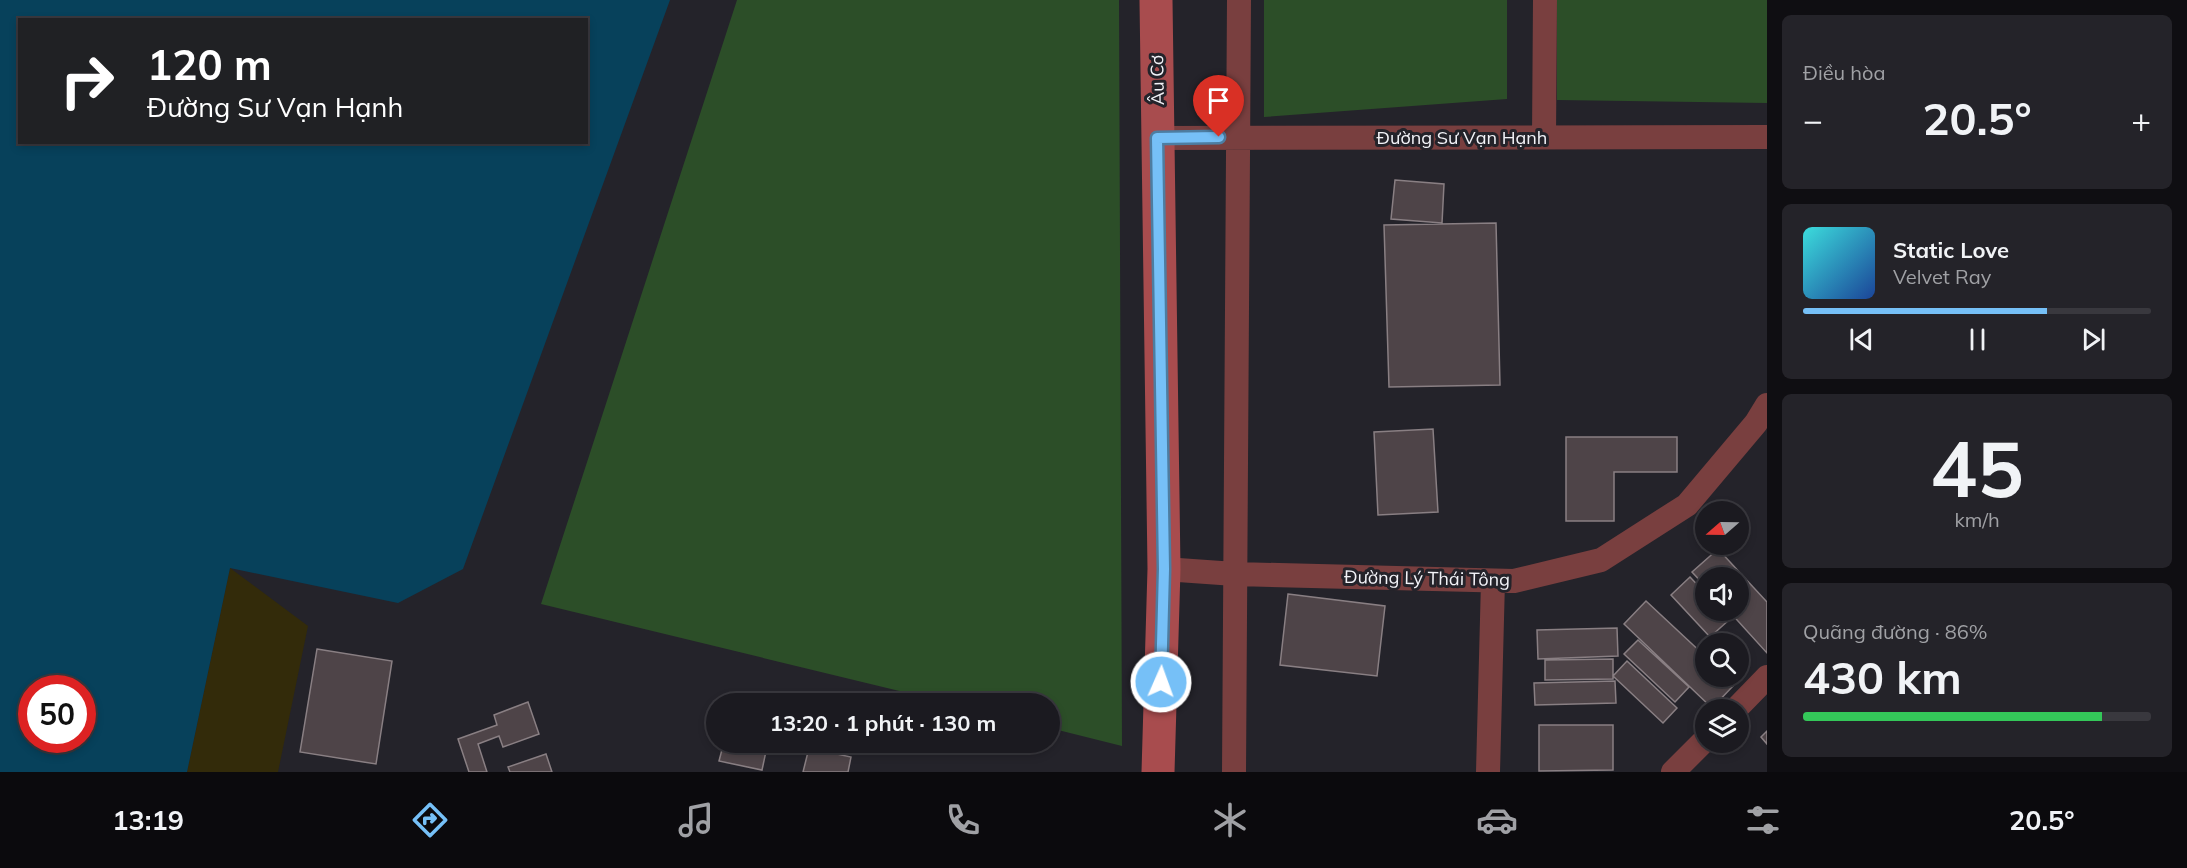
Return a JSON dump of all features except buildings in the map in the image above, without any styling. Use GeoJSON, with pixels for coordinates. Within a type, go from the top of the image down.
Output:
{"type":"FeatureCollection","features":[{"type":"Feature","properties":{"kind":"main road","name":"Âu Cơ"},"geometry":{"type":"LineString","coordinates":[[1156,0],[1164,569],[1158,772]]}},
{"type":"Feature","properties":{"kind":"street"},"geometry":{"type":"LineString","coordinates":[[1234,772],[1239,0]]}},
{"type":"Feature","properties":{"kind":"street"},"geometry":{"type":"LineString","coordinates":[[1544,137],[1545,0]]}},
{"type":"Feature","properties":{"kind":"street","name":"Đường Sư Vạn Hạnh"},"geometry":{"type":"LineString","coordinates":[[1157,138],[1767,137]]}},
{"type":"Feature","properties":{"kind":"street","name":"Đường Lý Thái Tông"},"geometry":{"type":"LineString","coordinates":[[1164,569],[1235,574],[1514,581],[1602,561],[1687,504],[1756,423],[1767,405]]}},
{"type":"Feature","properties":{"kind":"street"},"geometry":{"type":"LineString","coordinates":[[1488,772],[1493,581]]}},
{"type":"Feature","properties":{"kind":"street"},"geometry":{"type":"LineString","coordinates":[[1746,699],[1767,677]]}},
{"type":"Feature","properties":{"kind":"street"},"geometry":{"type":"LineString","coordinates":[[1673,772],[1695,750]]}},
{"type":"Feature","properties":{"kind":"green space"},"geometry":{"type":"Polygon","coordinates":[[[737,0],[1119,0],[1122,746],[1060,730],[1060,693],[908,693],[541,604],[737,0]]]}},
{"type":"Feature","properties":{"kind":"green space"},"geometry":{"type":"Polygon","coordinates":[[[1264,0],[1507,0],[1507,99],[1264,117],[1264,0]]]}},
{"type":"Feature","properties":{"kind":"green space"},"geometry":{"type":"Polygon","coordinates":[[[1557,0],[1767,0],[1767,103],[1557,100],[1557,0]]]}},
{"type":"Feature","properties":{"kind":"sand"},"geometry":{"type":"Polygon","coordinates":[[[230,568],[308,626],[278,772],[187,772],[230,568]]]}},
{"type":"Feature","properties":{"kind":"water"},"geometry":{"type":"Polygon","coordinates":[[[0,0],[670,0],[463,569],[398,603],[230,568],[187,772],[0,772],[0,0]]]}},
{"type":"Feature","properties":{"kind":"route"},"geometry":{"type":"LineString","coordinates":[[1161,682],[1164,569],[1157,138],[1219,137]]}}]}
